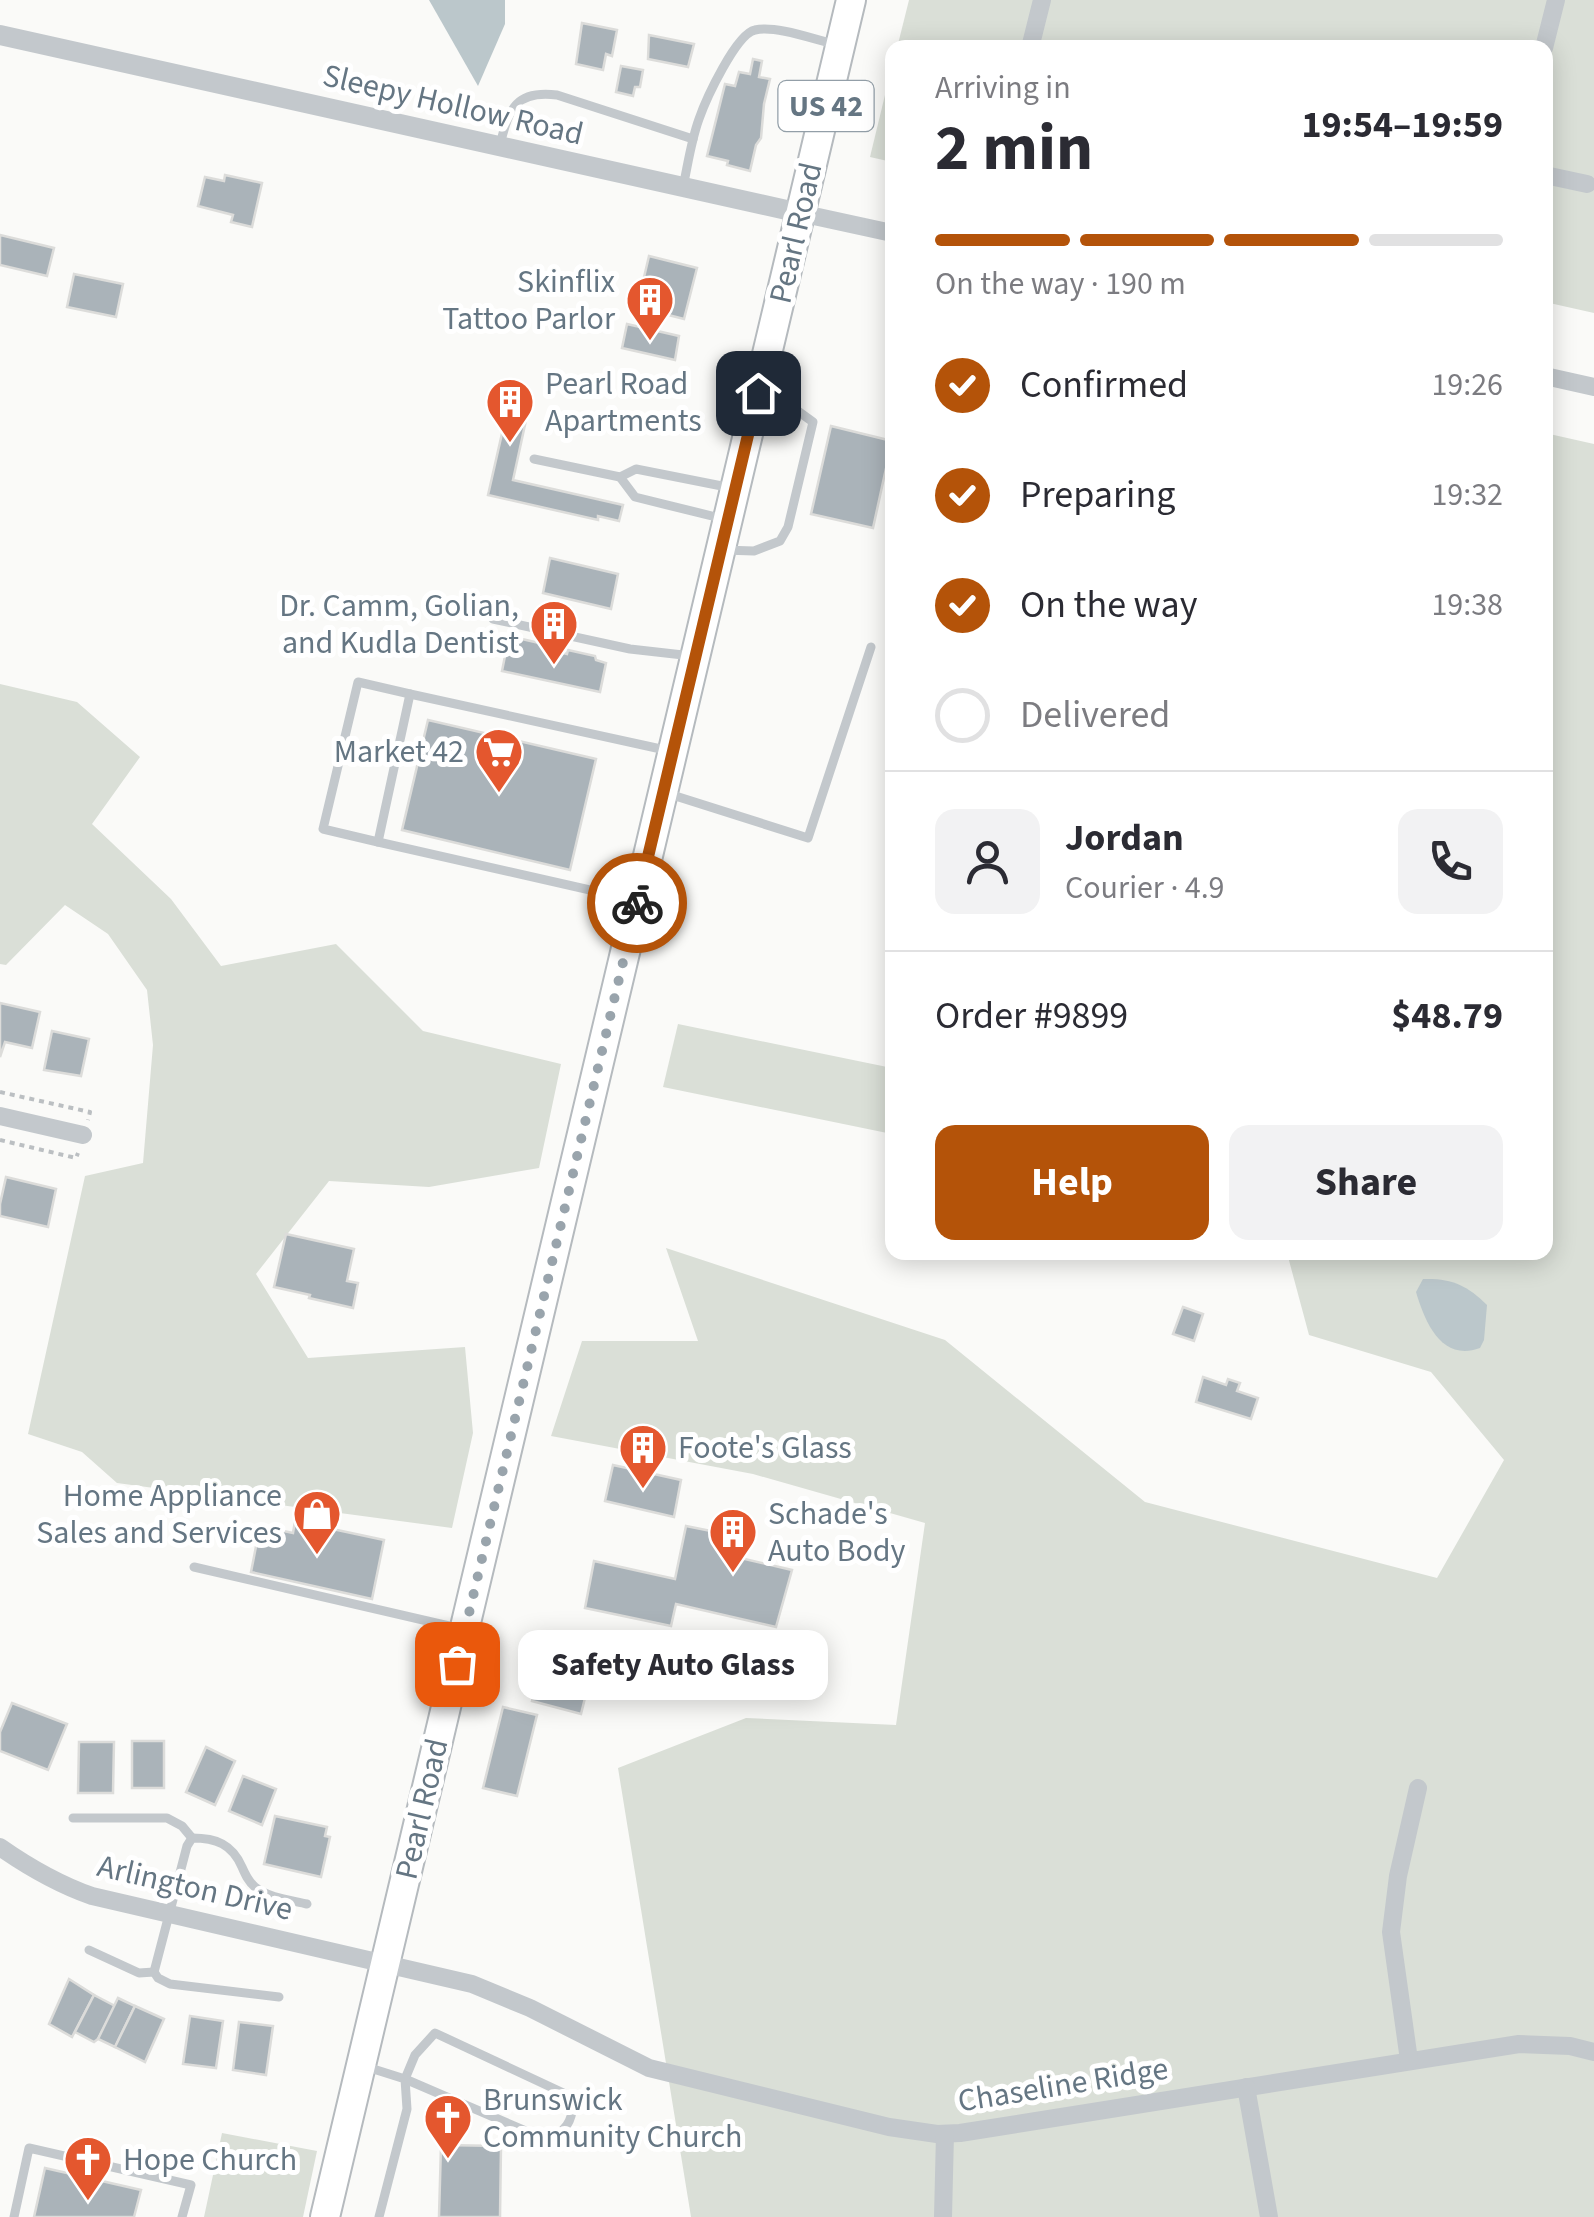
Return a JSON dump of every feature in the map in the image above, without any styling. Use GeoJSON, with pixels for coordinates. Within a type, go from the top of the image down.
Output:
{"type":"FeatureCollection","features":[{"type":"Feature","properties":{"kind":"main road","name":"Pearl Road"},"geometry":{"type":"LineString","coordinates":[[326,2217],[851,0]]}},
{"type":"Feature","properties":{"kind":"street"},"geometry":{"type":"LineString","coordinates":[[1032,40],[1042,0]]}},
{"type":"Feature","properties":{"kind":"street"},"geometry":{"type":"LineString","coordinates":[[1546,40],[1556,0]]}},
{"type":"Feature","properties":{"kind":"street","name":"Sleepy Hollow Road"},"geometry":{"type":"LineString","coordinates":[[0,35],[885,231]]}},
{"type":"Feature","properties":{"kind":"street"},"geometry":{"type":"LineString","coordinates":[[1553,177],[1587,184]]}},
{"type":"Feature","properties":{"kind":"street"},"geometry":{"type":"LineString","coordinates":[[1553,378],[1594,386]]}},
{"type":"Feature","properties":{"kind":"street"},"geometry":{"type":"LineString","coordinates":[[0,1116],[84,1134]]}},
{"type":"Feature","properties":{"kind":"street"},"geometry":{"type":"LineString","coordinates":[[1409,2060],[1390,1932],[1418,1788]]}},
{"type":"Feature","properties":{"kind":"street","name":"Arlington Drive"},"geometry":{"type":"LineString","coordinates":[[0,1847],[32,1870],[92,1896],[386,1962]]}},
{"type":"Feature","properties":{"kind":"street","name":"Chaseline Ridge"},"geometry":{"type":"LineString","coordinates":[[386,1962],[498,1993],[648,2068],[871,2123],[945,2134],[1519,2044],[1594,2052]]}},
{"type":"Feature","properties":{"kind":"street"},"geometry":{"type":"LineString","coordinates":[[1246,2087],[1269,2217]]}},
{"type":"Feature","properties":{"kind":"street"},"geometry":{"type":"LineString","coordinates":[[943,2217],[945,2134]]}},
{"type":"Feature","properties":{"kind":"lane"},"geometry":{"type":"LineString","coordinates":[[683,186],[706,101],[744,33],[774,30],[840,46]]}},
{"type":"Feature","properties":{"kind":"lane"},"geometry":{"type":"LineString","coordinates":[[500,146],[513,107],[524,96],[540,93],[558,95],[693,139]]}},
{"type":"Feature","properties":{"kind":"lane"},"geometry":{"type":"LineString","coordinates":[[720,550],[754,551],[780,540],[788,526],[813,422],[795,409],[758,393]]}},
{"type":"Feature","properties":{"kind":"lane"},"geometry":{"type":"LineString","coordinates":[[534,458],[620,478],[636,470],[735,489]]}},
{"type":"Feature","properties":{"kind":"lane"},"geometry":{"type":"LineString","coordinates":[[620,478],[634,497],[728,520]]}},
{"type":"Feature","properties":{"kind":"lane"},"geometry":{"type":"LineString","coordinates":[[494,620],[630,649],[695,656]]}},
{"type":"Feature","properties":{"kind":"lane"},"geometry":{"type":"LineString","coordinates":[[663,792],[808,838],[871,648]]}},
{"type":"Feature","properties":{"kind":"lane"},"geometry":{"type":"LineString","coordinates":[[637,901],[324,830],[358,682],[672,752]]}},
{"type":"Feature","properties":{"kind":"lane"},"geometry":{"type":"LineString","coordinates":[[378,842],[410,694]]}},
{"type":"Feature","properties":{"kind":"lane"},"geometry":{"type":"LineString","coordinates":[[194,1567],[465,1630]]}},
{"type":"Feature","properties":{"kind":"lane"},"geometry":{"type":"LineString","coordinates":[[72,1818],[167,1818],[182,1826],[192,1838],[228,1845],[256,1887],[307,1904]]}},
{"type":"Feature","properties":{"kind":"lane"},"geometry":{"type":"LineString","coordinates":[[192,1838],[154,1972],[170,1984],[279,1997]]}},
{"type":"Feature","properties":{"kind":"lane"},"geometry":{"type":"LineString","coordinates":[[88,1950],[139,1973],[154,1972]]}},
{"type":"Feature","properties":{"kind":"lane"},"geometry":{"type":"LineString","coordinates":[[362,2065],[405,2079],[542,2138],[552,2138],[568,2126],[572,2097],[435,2032],[414,2055],[405,2079],[407,2109],[379,2217]]}},
{"type":"Feature","properties":{"kind":"lane"},"geometry":{"type":"LineString","coordinates":[[14,2217],[29,2148],[190,2185],[182,2217]]}},
{"type":"Feature","properties":{"kind":"path"},"geometry":{"type":"LineString","coordinates":[[0,1092],[90,1112]]}},
{"type":"Feature","properties":{"kind":"shaded area"},"geometry":{"type":"Polygon","coordinates":[[[429,0],[505,0],[505,24],[478,86],[429,0]]]}},
{"type":"Feature","properties":{"kind":"shaded area"},"geometry":{"type":"Polygon","coordinates":[[[909,0],[1594,0],[1594,313],[1553,304],[1553,40],[899,40],[909,0]]]}},
{"type":"Feature","properties":{"kind":"shaded area"},"geometry":{"type":"Polygon","coordinates":[[[885,95],[885,160],[870,157],[885,95]]]}},
{"type":"Feature","properties":{"kind":"shaded area"},"geometry":{"type":"Polygon","coordinates":[[[1553,435],[1594,444],[1594,2217],[691,2217],[618,1768],[746,1718],[896,1725],[925,1523],[753,1474],[551,1436],[582,1341],[698,1341],[666,1248],[945,1340],[1145,1502],[1437,1578],[1504,1460],[1431,1372],[1309,1335],[1289,1260],[1553,1260],[1553,435]]]}},
{"type":"Feature","properties":{"kind":"shaded area"},"geometry":{"type":"Polygon","coordinates":[[[0,684],[77,702],[140,757],[92,824],[171,899],[221,966],[336,944],[423,1031],[561,1064],[539,1168],[429,1187],[329,1181],[256,1274],[308,1358],[465,1347],[473,1433],[452,1528],[117,1483],[82,1452],[28,1434],[85,1176],[143,1163],[153,1045],[147,990],[108,934],[65,905],[6,965],[0,964],[0,684]]]}},
{"type":"Feature","properties":{"kind":"shaded area"},"geometry":{"type":"Polygon","coordinates":[[[678,1024],[885,1067],[885,1133],[663,1087],[678,1024]]]}},
{"type":"Feature","properties":{"kind":"shaded area"},"geometry":{"type":"Polygon","coordinates":[[[1423,1279],[1458,1284],[1487,1305],[1480,1348],[1455,1349],[1437,1336],[1416,1292],[1423,1279]]]}},
{"type":"Feature","properties":{"kind":"shaded area"},"geometry":{"type":"Polygon","coordinates":[[[222,2133],[317,2151],[303,2217],[204,2217],[222,2133]]]}},
{"type":"Feature","properties":{"kind":"building"},"geometry":{"type":"Polygon","coordinates":[[[582,23],[617,30],[612,56],[606,54],[603,70],[576,64],[582,23]]]}},
{"type":"Feature","properties":{"kind":"building"},"geometry":{"type":"Polygon","coordinates":[[[649,35],[694,44],[688,67],[648,59],[649,35]]]}},
{"type":"Feature","properties":{"kind":"building"},"geometry":{"type":"Polygon","coordinates":[[[753,59],[762,61],[759,77],[770,79],[761,138],[750,171],[707,156],[725,84],[735,86],[739,72],[750,74],[753,59]]]}},
{"type":"Feature","properties":{"kind":"building"},"geometry":{"type":"Polygon","coordinates":[[[621,66],[643,70],[640,87],[635,87],[633,96],[616,92],[621,66]]]}},
{"type":"Feature","properties":{"kind":"building"},"geometry":{"type":"Polygon","coordinates":[[[225,175],[262,183],[252,227],[231,222],[233,215],[198,206],[205,177],[224,181],[225,175]]]}},
{"type":"Feature","properties":{"kind":"building"},"geometry":{"type":"Polygon","coordinates":[[[0,235],[54,248],[47,276],[0,265],[0,235]]]}},
{"type":"Feature","properties":{"kind":"building"},"geometry":{"type":"Polygon","coordinates":[[[649,256],[697,268],[684,319],[637,307],[649,256]]]}},
{"type":"Feature","properties":{"kind":"building"},"geometry":{"type":"Polygon","coordinates":[[[74,274],[123,284],[116,317],[67,307],[74,274]]]}},
{"type":"Feature","properties":{"kind":"building","name":"Skinflix Tattoo Parlor"},"geometry":{"type":"Polygon","coordinates":[[[627,324],[679,336],[675,360],[622,348],[627,324]]]}},
{"type":"Feature","properties":{"kind":"building","name":"Pearl Road Apartments"},"geometry":{"type":"Polygon","coordinates":[[[508,407],[528,411],[513,480],[623,505],[619,521],[598,516],[598,520],[488,495],[508,407]]]}},
{"type":"Feature","properties":{"kind":"building"},"geometry":{"type":"Polygon","coordinates":[[[831,426],[885,439],[885,473],[873,528],[811,514],[831,426]]]}},
{"type":"Feature","properties":{"kind":"building"},"geometry":{"type":"Polygon","coordinates":[[[550,558],[618,574],[611,609],[543,593],[550,558]]]}},
{"type":"Feature","properties":{"kind":"building","name":"Dr. Camm, Golian, and Kudla Dentist"},"geometry":{"type":"Polygon","coordinates":[[[509,636],[552,646],[551,650],[567,654],[568,650],[595,656],[606,663],[600,692],[502,671],[509,636]]]}},
{"type":"Feature","properties":{"kind":"building","name":"Market 42"},"geometry":{"type":"Polygon","coordinates":[[[428,720],[596,759],[570,870],[402,830],[428,720]]]}},
{"type":"Feature","properties":{"kind":"building"},"geometry":{"type":"Polygon","coordinates":[[[0,1003],[40,1012],[32,1048],[5,1042],[0,1057],[0,1003]]]}},
{"type":"Feature","properties":{"kind":"building"},"geometry":{"type":"Polygon","coordinates":[[[52,1031],[89,1039],[81,1076],[44,1070],[52,1031]]]}},
{"type":"Feature","properties":{"kind":"building"},"geometry":{"type":"Polygon","coordinates":[[[6,1177],[56,1189],[48,1227],[0,1216],[6,1177]]]}},
{"type":"Feature","properties":{"kind":"building"},"geometry":{"type":"Polygon","coordinates":[[[286,1234],[354,1249],[347,1281],[358,1283],[353,1308],[274,1287],[286,1234]]]}},
{"type":"Feature","properties":{"kind":"building"},"geometry":{"type":"Polygon","coordinates":[[[1183,1307],[1203,1314],[1194,1341],[1173,1334],[1183,1307]]]}},
{"type":"Feature","properties":{"kind":"building"},"geometry":{"type":"Polygon","coordinates":[[[1203,1377],[1226,1385],[1228,1379],[1240,1383],[1237,1391],[1258,1398],[1251,1419],[1196,1402],[1203,1377]]]}},
{"type":"Feature","properties":{"kind":"building","name":"Foote's Glass"},"geometry":{"type":"Polygon","coordinates":[[[613,1465],[681,1480],[674,1517],[605,1501],[613,1465]]]}},
{"type":"Feature","properties":{"kind":"building","name":"Home Appliance Sales and Services"},"geometry":{"type":"Polygon","coordinates":[[[295,1521],[384,1540],[372,1599],[251,1572],[260,1526],[293,1533],[295,1521]]]}},
{"type":"Feature","properties":{"kind":"building","name":"Schade's Auto Body"},"geometry":{"type":"Polygon","coordinates":[[[686,1526],[721,1533],[719,1553],[792,1570],[776,1627],[676,1604],[671,1626],[585,1608],[594,1561],[675,1579],[686,1526]]]}},
{"type":"Feature","properties":{"kind":"building"},"geometry":{"type":"Polygon","coordinates":[[[540,1667],[590,1678],[581,1714],[532,1701],[540,1667]]]}},
{"type":"Feature","properties":{"kind":"building"},"geometry":{"type":"Polygon","coordinates":[[[12,1703],[67,1724],[48,1770],[0,1751],[0,1732],[12,1703]]]}},
{"type":"Feature","properties":{"kind":"building"},"geometry":{"type":"Polygon","coordinates":[[[503,1707],[537,1715],[517,1796],[483,1788],[503,1707]]]}},
{"type":"Feature","properties":{"kind":"building"},"geometry":{"type":"Polygon","coordinates":[[[132,1741],[164,1741],[164,1788],[132,1788],[132,1741]]]}},
{"type":"Feature","properties":{"kind":"building"},"geometry":{"type":"Polygon","coordinates":[[[79,1742],[114,1742],[113,1793],[78,1793],[79,1742]]]}},
{"type":"Feature","properties":{"kind":"building"},"geometry":{"type":"Polygon","coordinates":[[[206,1747],[235,1761],[215,1805],[186,1792],[206,1747]]]}},
{"type":"Feature","properties":{"kind":"building"},"geometry":{"type":"Polygon","coordinates":[[[243,1776],[276,1789],[262,1825],[229,1811],[243,1776]]]}},
{"type":"Feature","properties":{"kind":"building"},"geometry":{"type":"Polygon","coordinates":[[[275,1816],[327,1827],[325,1836],[330,1837],[321,1877],[264,1864],[275,1816]]]}},
{"type":"Feature","properties":{"kind":"building"},"geometry":{"type":"Polygon","coordinates":[[[69,1979],[94,1995],[72,2037],[49,2024],[69,1979]]]}},
{"type":"Feature","properties":{"kind":"building"},"geometry":{"type":"Polygon","coordinates":[[[94,1995],[115,2006],[94,2042],[75,2032],[94,1995]]]}},
{"type":"Feature","properties":{"kind":"building"},"geometry":{"type":"Polygon","coordinates":[[[118,1998],[135,2006],[115,2047],[98,2039],[118,1998]]]}},
{"type":"Feature","properties":{"kind":"building"},"geometry":{"type":"Polygon","coordinates":[[[135,2006],[164,2019],[145,2062],[115,2047],[135,2006]]]}},
{"type":"Feature","properties":{"kind":"building"},"geometry":{"type":"Polygon","coordinates":[[[190,2016],[223,2021],[216,2068],[183,2064],[190,2016]]]}},
{"type":"Feature","properties":{"kind":"building"},"geometry":{"type":"Polygon","coordinates":[[[239,2022],[273,2026],[266,2075],[233,2070],[239,2022]]]}},
{"type":"Feature","properties":{"kind":"building"},"geometry":{"type":"Polygon","coordinates":[[[441,2145],[501,2146],[500,2217],[439,2217],[441,2145]]]}},
{"type":"Feature","properties":{"kind":"building","name":"Hope Church"},"geometry":{"type":"Polygon","coordinates":[[[45,2168],[141,2190],[134,2217],[34,2217],[45,2168]]]}},
{"type":"Feature","properties":{"kind":"way so far"},"geometry":{"type":"LineString","coordinates":[[457,1664],[637,903]]}},
{"type":"Feature","properties":{"kind":"place","name":"Skinflix Tattoo Parlor"},"geometry":{"type":"Point","coordinates":[650,342]}},
{"type":"Feature","properties":{"kind":"place","name":"Pearl Road Apartments"},"geometry":{"type":"Point","coordinates":[510,444]}},
{"type":"Feature","properties":{"kind":"place","name":"Dr. Camm, Golian, and Kudla Dentist"},"geometry":{"type":"Point","coordinates":[554,666]}},
{"type":"Feature","properties":{"kind":"place","name":"Market 42"},"geometry":{"type":"Point","coordinates":[499,794]}},
{"type":"Feature","properties":{"kind":"place","name":"Foote's Glass"},"geometry":{"type":"Point","coordinates":[643,1490]}},
{"type":"Feature","properties":{"kind":"place","name":"Home Appliance Sales and Services"},"geometry":{"type":"Point","coordinates":[317,1556]}},
{"type":"Feature","properties":{"kind":"place","name":"Schade's Auto Body"},"geometry":{"type":"Point","coordinates":[733,1574]}},
{"type":"Feature","properties":{"kind":"place","name":"Safety Auto Glass"},"geometry":{"type":"Point","coordinates":[457,1664]}},
{"type":"Feature","properties":{"kind":"place","name":"Brunswick Community Church"},"geometry":{"type":"Point","coordinates":[448,2160]}},
{"type":"Feature","properties":{"kind":"place","name":"Hope Church"},"geometry":{"type":"Point","coordinates":[88,2202]}},
{"type":"Feature","properties":{"kind":"route"},"geometry":{"type":"LineString","coordinates":[[637,903],[758,393]]}}]}
